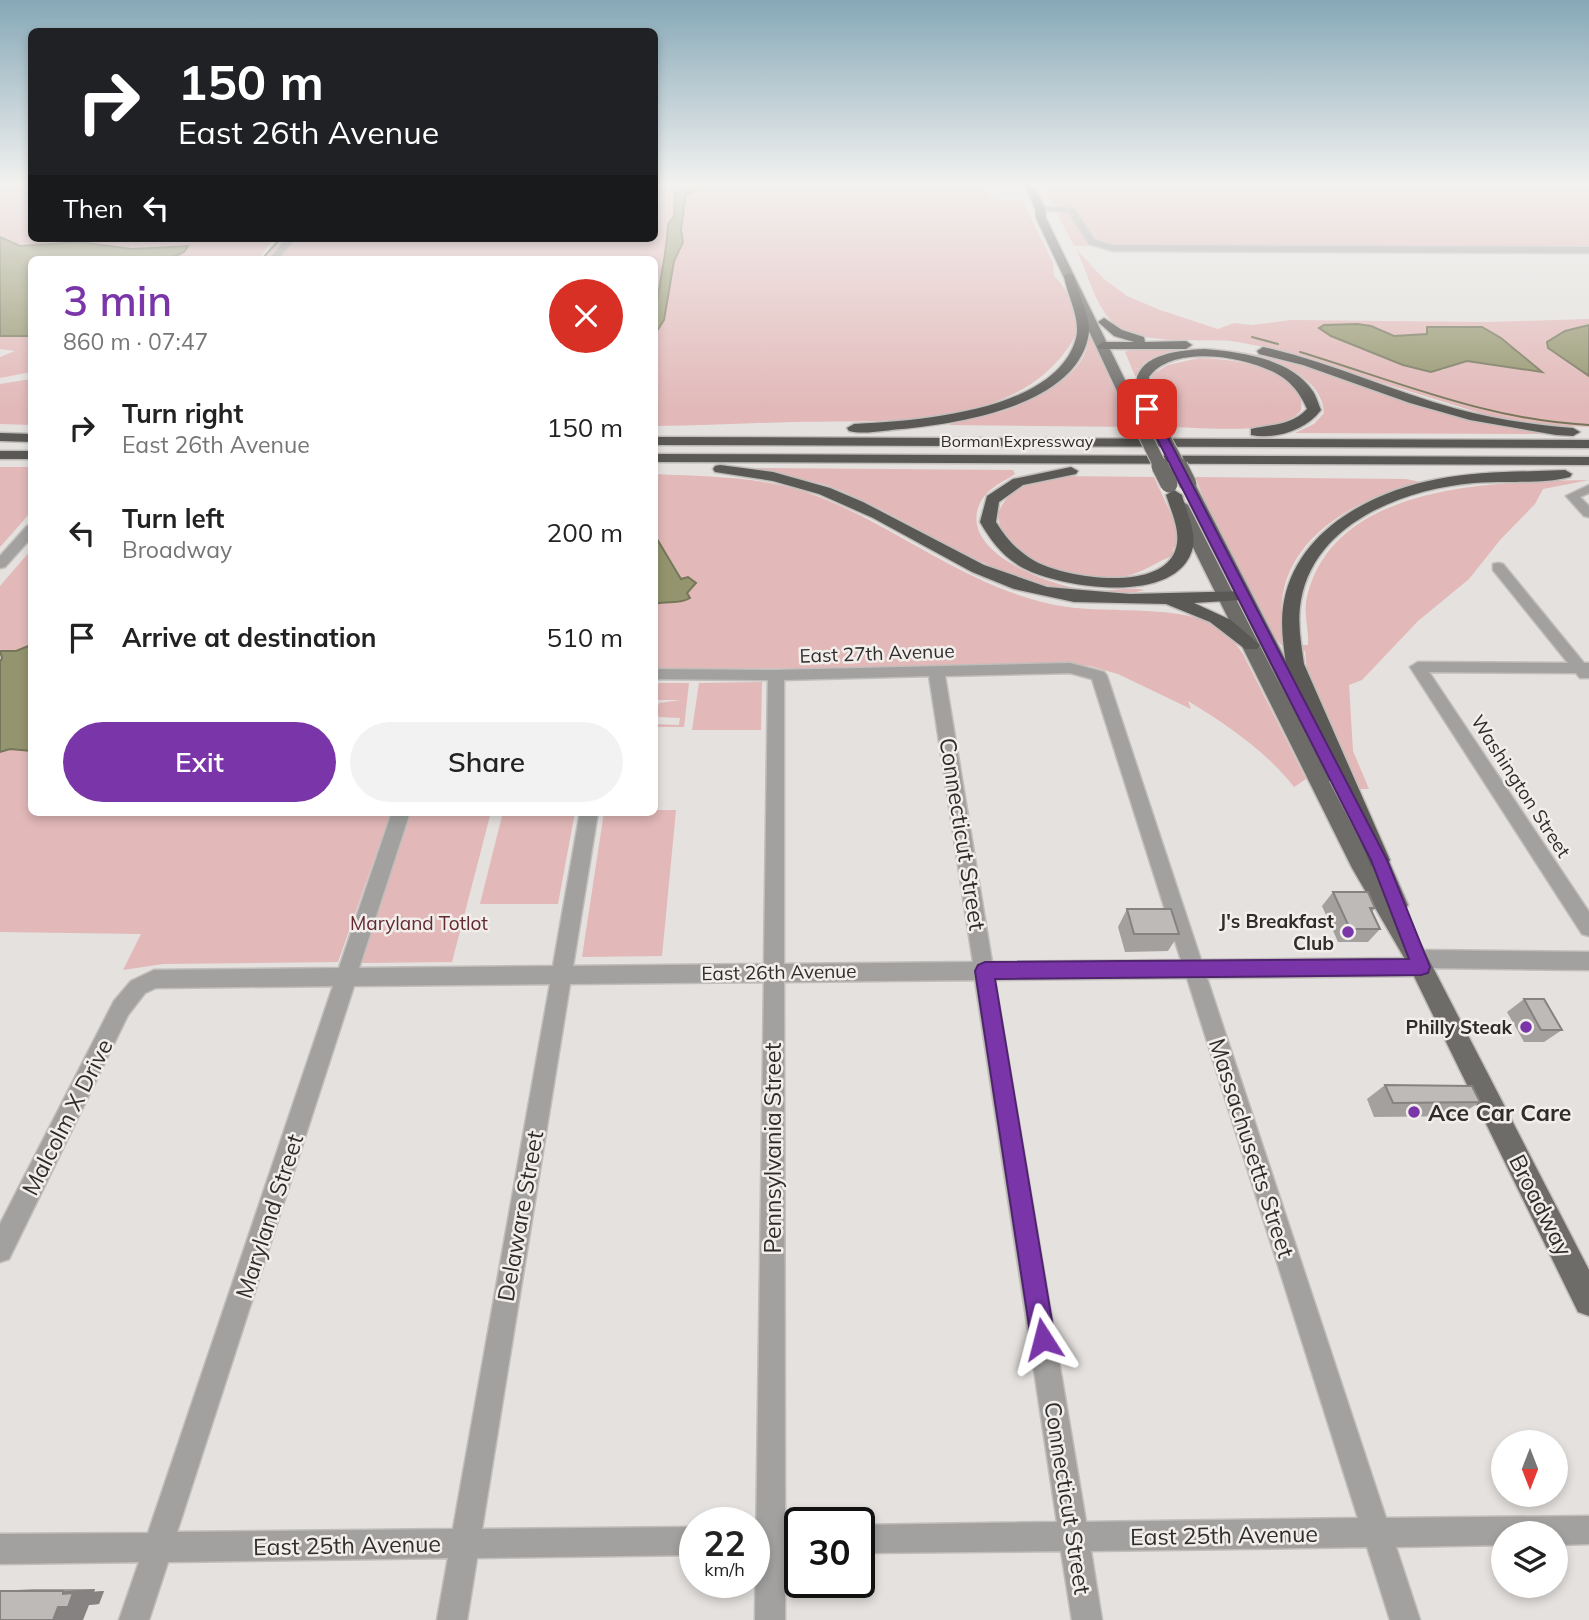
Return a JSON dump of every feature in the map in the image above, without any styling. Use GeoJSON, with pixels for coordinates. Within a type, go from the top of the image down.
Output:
{"type":"FeatureCollection","features":[{"type":"Feature","properties":{"kind":"highway"},"geometry":{"type":"LineString","coordinates":[[806,430],[891,426],[953,418],[990,410],[1047,384],[1067,366],[1082,340],[1082,325],[1069,276]]}},
{"type":"Feature","properties":{"kind":"highway"},"geometry":{"type":"LineString","coordinates":[[1104,322],[1128,337],[1187,345]]}},
{"type":"Feature","properties":{"kind":"highway"},"geometry":{"type":"LineString","coordinates":[[1109,346],[1187,345],[1248,348],[1278,354],[1466,415],[1524,427],[1589,433]]}},
{"type":"Feature","properties":{"kind":"highway"},"geometry":{"type":"LineString","coordinates":[[658,431],[1255,432],[1293,426],[1307,419],[1314,410],[1307,388],[1282,370],[1242,357],[1199,353],[1163,359],[1144,371],[1142,381],[1147,417]]}},
{"type":"Feature","properties":{"kind":"highway"},"geometry":{"type":"LineString","coordinates":[[0,438],[28,438]]}},
{"type":"Feature","properties":{"kind":"highway","name":"Borman Expressway"},"geometry":{"type":"LineString","coordinates":[[658,441],[1589,444]]}},
{"type":"Feature","properties":{"kind":"highway"},"geometry":{"type":"LineString","coordinates":[[0,455],[28,455]]}},
{"type":"Feature","properties":{"kind":"highway","name":"Borman Expressway"},"geometry":{"type":"LineString","coordinates":[[658,458],[1585,470]]}},
{"type":"Feature","properties":{"kind":"highway"},"geometry":{"type":"LineString","coordinates":[[658,468],[722,470],[800,483],[858,505],[988,574],[1021,586],[1085,597],[1234,595]]}},
{"type":"Feature","properties":{"kind":"highway"},"geometry":{"type":"LineString","coordinates":[[1172,489],[1186,535],[1182,556],[1171,567],[1138,582],[1084,583],[1058,578],[1030,567],[1012,556],[998,542],[988,525],[988,510],[992,498],[1004,487],[1019,480],[1062,472],[1585,470]]}},
{"type":"Feature","properties":{"kind":"highway"},"geometry":{"type":"LineString","coordinates":[[1379,860],[1296,668],[1289,625],[1294,594],[1305,562],[1328,534],[1353,517],[1381,502],[1422,487],[1468,480],[1585,470]]}},
{"type":"Feature","properties":{"kind":"highway"},"geometry":{"type":"LineString","coordinates":[[1148,598],[1204,611],[1233,629],[1251,646]]}},
{"type":"Feature","properties":{"kind":"main road","name":"Broadway"},"geometry":{"type":"LineString","coordinates":[[1061,259],[1147,417],[1188,484],[1234,595],[1251,646],[1360,862],[1419,963],[1589,1301]]}},
{"type":"Feature","properties":{"kind":"main road","name":"Broadway"},"geometry":{"type":"LineString","coordinates":[[1072,259],[1104,322],[1109,346]]}},
{"type":"Feature","properties":{"kind":"main road","name":"Broadway"},"geometry":{"type":"LineString","coordinates":[[1147,417],[1172,489],[1234,595],[1379,860],[1419,963]]}},
{"type":"Feature","properties":{"kind":"street"},"geometry":{"type":"LineString","coordinates":[[1589,489],[1572,496],[1589,513]]}},
{"type":"Feature","properties":{"kind":"street"},"geometry":{"type":"LineString","coordinates":[[0,564],[28,532]]}},
{"type":"Feature","properties":{"kind":"street"},"geometry":{"type":"LineString","coordinates":[[1498,567],[1586,671]]}},
{"type":"Feature","properties":{"kind":"street","name":"Washington Street"},"geometry":{"type":"LineString","coordinates":[[1586,671],[1418,667],[1589,928]]}},
{"type":"Feature","properties":{"kind":"street","name":"East 27th Avenue"},"geometry":{"type":"LineString","coordinates":[[658,674],[776,675],[1070,668],[1099,676]]}},
{"type":"Feature","properties":{"kind":"street","name":"Connecticut Street"},"geometry":{"type":"LineString","coordinates":[[936,670],[1087,1620]]}},
{"type":"Feature","properties":{"kind":"street","name":"Pennsylvania Street"},"geometry":{"type":"LineString","coordinates":[[763,1507],[776,675]]}},
{"type":"Feature","properties":{"kind":"street","name":"Massachusetts Street"},"geometry":{"type":"LineString","coordinates":[[1099,676],[1405,1620]]}},
{"type":"Feature","properties":{"kind":"street","name":"Maryland Street"},"geometry":{"type":"LineString","coordinates":[[134,1620],[400,816]]}},
{"type":"Feature","properties":{"kind":"street","name":"Delaware Street"},"geometry":{"type":"LineString","coordinates":[[452,1620],[588,816]]}},
{"type":"Feature","properties":{"kind":"street","name":"East 26th Avenue"},"geometry":{"type":"LineString","coordinates":[[138,987],[163,978],[1194,969],[1589,961]]}},
{"type":"Feature","properties":{"kind":"street","name":"Malcolm X Drive"},"geometry":{"type":"LineString","coordinates":[[0,1250],[121,1008],[138,987]]}},
{"type":"Feature","properties":{"kind":"street","name":"East 25th Avenue"},"geometry":{"type":"LineString","coordinates":[[875,1539],[1589,1530]]}},
{"type":"Feature","properties":{"kind":"street","name":"East 25th Avenue"},"geometry":{"type":"LineString","coordinates":[[0,1549],[679,1541]]}},
{"type":"Feature","properties":{"kind":"street","name":"Pennsylvania Street"},"geometry":{"type":"LineString","coordinates":[[768,1598],[770,1620]]}},
{"type":"Feature","properties":{"kind":"green space"},"geometry":{"type":"Polygon","coordinates":[[[658,259],[663,259],[658,288],[658,259]]]}},
{"type":"Feature","properties":{"kind":"green space"},"geometry":{"type":"Polygon","coordinates":[[[675,259],[1051,259],[1054,276],[1065,289],[1073,307],[1076,317],[1075,335],[1047,371],[1017,392],[983,406],[945,415],[906,420],[658,426],[658,328],[664,320],[675,259]]]}},
{"type":"Feature","properties":{"kind":"green space"},"geometry":{"type":"Polygon","coordinates":[[[1080,259],[1085,259],[1104,279],[1127,296],[1218,329],[1234,323],[1252,325],[1291,320],[1486,322],[1589,319],[1589,325],[1565,331],[1547,343],[1548,349],[1589,376],[1589,427],[1547,425],[1490,416],[1259,346],[1231,341],[1167,340],[1134,334],[1111,321],[1095,295],[1080,259]],[[1357,324],[1324,325],[1320,328],[1331,336],[1443,370],[1456,362],[1467,361],[1542,372],[1501,338],[1482,327],[1427,327],[1427,334],[1394,336],[1371,326],[1357,324]]]}},
{"type":"Feature","properties":{"kind":"green space"},"geometry":{"type":"Polygon","coordinates":[[[1088,335],[1120,394],[1131,427],[948,425],[1013,408],[1057,385],[1080,362],[1087,349],[1088,335]]]}},
{"type":"Feature","properties":{"kind":"green space"},"geometry":{"type":"Polygon","coordinates":[[[0,336],[28,336],[28,373],[0,378],[0,357],[15,351],[0,349],[0,336]]]}},
{"type":"Feature","properties":{"kind":"green space"},"geometry":{"type":"Polygon","coordinates":[[[1203,348],[1232,350],[1260,355],[1456,416],[1555,434],[1295,433],[1314,424],[1324,413],[1317,392],[1300,375],[1276,362],[1217,349],[1187,349],[1162,354],[1143,364],[1142,369],[1134,368],[1142,370],[1139,376],[1135,376],[1125,352],[1132,349],[1203,348]]]}},
{"type":"Feature","properties":{"kind":"green space"},"geometry":{"type":"Polygon","coordinates":[[[1199,358],[1246,363],[1280,374],[1292,383],[1300,395],[1301,410],[1277,424],[1259,427],[1169,427],[1150,388],[1148,381],[1154,373],[1150,371],[1156,372],[1168,365],[1199,358]]]}},
{"type":"Feature","properties":{"kind":"green space"},"geometry":{"type":"Polygon","coordinates":[[[28,379],[28,425],[0,424],[0,384],[28,379]]]}},
{"type":"Feature","properties":{"kind":"green space"},"geometry":{"type":"Polygon","coordinates":[[[0,467],[28,467],[28,515],[0,547],[0,467]]]}},
{"type":"Feature","properties":{"kind":"green space"},"geometry":{"type":"Polygon","coordinates":[[[756,468],[1013,470],[1015,474],[984,496],[976,519],[981,536],[993,551],[1031,574],[1051,582],[1093,591],[1145,590],[1104,595],[1063,591],[1023,579],[983,563],[869,503],[832,487],[756,468]]]}},
{"type":"Feature","properties":{"kind":"green space"},"geometry":{"type":"Polygon","coordinates":[[[658,474],[761,482],[781,485],[822,498],[883,527],[971,575],[1034,600],[1084,609],[1146,611],[1187,615],[1204,620],[1226,633],[1243,654],[1306,779],[1294,787],[1271,762],[1245,740],[1188,701],[1191,709],[1118,674],[1090,666],[1064,663],[875,668],[658,669],[658,603],[683,602],[684,593],[680,576],[659,542],[658,474]]]}},
{"type":"Feature","properties":{"kind":"green space"},"geometry":{"type":"Polygon","coordinates":[[[1059,476],[1154,477],[1177,527],[1179,541],[1172,551],[1177,553],[1176,555],[1133,574],[1109,577],[1068,573],[1028,558],[1013,546],[1002,531],[998,513],[1009,496],[1023,486],[1059,476]]]}},
{"type":"Feature","properties":{"kind":"green space"},"geometry":{"type":"Polygon","coordinates":[[[1195,477],[1406,479],[1421,482],[1362,503],[1336,519],[1314,537],[1296,559],[1285,585],[1281,615],[1287,648],[1272,634],[1210,514],[1195,477]]]}},
{"type":"Feature","properties":{"kind":"green space"},"geometry":{"type":"Polygon","coordinates":[[[1589,480],[1543,489],[1535,504],[1500,540],[1469,579],[1418,621],[1362,680],[1349,685],[1353,751],[1369,789],[1360,789],[1307,671],[1305,651],[1298,650],[1300,645],[1308,645],[1307,597],[1323,559],[1349,530],[1384,510],[1423,496],[1510,483],[1589,480]]]}},
{"type":"Feature","properties":{"kind":"green space"},"geometry":{"type":"Polygon","coordinates":[[[28,553],[28,646],[16,651],[0,651],[0,586],[28,553]]]}},
{"type":"Feature","properties":{"kind":"green space"},"geometry":{"type":"Polygon","coordinates":[[[762,682],[761,730],[692,730],[699,683],[762,682]]]}},
{"type":"Feature","properties":{"kind":"green space"},"geometry":{"type":"Polygon","coordinates":[[[658,683],[689,683],[684,727],[658,727],[658,724],[679,725],[680,718],[659,717],[659,703],[681,700],[658,700],[658,683]]]}},
{"type":"Feature","properties":{"kind":"green space"},"geometry":{"type":"Polygon","coordinates":[[[10,749],[28,751],[28,816],[390,816],[338,962],[163,964],[123,970],[141,934],[0,932],[0,752],[10,749]]]}},
{"type":"Feature","properties":{"kind":"green space"},"geometry":{"type":"Polygon","coordinates":[[[658,810],[676,810],[662,956],[582,957],[603,816],[658,816],[658,810]]]}},
{"type":"Feature","properties":{"kind":"green space","name":"Maryland Totlot"},"geometry":{"type":"Polygon","coordinates":[[[409,816],[490,816],[452,962],[362,963],[409,816]]]}},
{"type":"Feature","properties":{"kind":"green space"},"geometry":{"type":"Polygon","coordinates":[[[502,816],[574,816],[558,904],[480,904],[502,816]]]}},
{"type":"Feature","properties":{"kind":"shaded area"},"geometry":{"type":"Polygon","coordinates":[[[0,259],[28,259],[28,336],[0,336],[0,259]]]}},
{"type":"Feature","properties":{"kind":"shaded area"},"geometry":{"type":"Polygon","coordinates":[[[664,259],[675,259],[664,320],[658,329],[658,294],[664,259]]]}},
{"type":"Feature","properties":{"kind":"shaded area"},"geometry":{"type":"Polygon","coordinates":[[[1324,325],[1371,326],[1394,336],[1427,334],[1427,327],[1482,327],[1501,338],[1542,372],[1467,361],[1431,372],[1403,365],[1331,336],[1319,328],[1324,325]]]}},
{"type":"Feature","properties":{"kind":"shaded area"},"geometry":{"type":"Polygon","coordinates":[[[1589,325],[1589,376],[1548,348],[1547,342],[1565,331],[1589,325]]]}},
{"type":"Feature","properties":{"kind":"shaded area"},"geometry":{"type":"Polygon","coordinates":[[[658,541],[681,579],[688,577],[696,583],[687,593],[690,598],[658,603],[658,541]]]}},
{"type":"Feature","properties":{"kind":"shaded area"},"geometry":{"type":"Polygon","coordinates":[[[28,646],[28,751],[10,749],[0,752],[0,651],[16,651],[28,646]]]}},
{"type":"Feature","properties":{"kind":"building"},"geometry":{"type":"Polygon","coordinates":[[[1333,892],[1368,892],[1375,908],[1370,908],[1380,929],[1350,929],[1333,892]]]}},
{"type":"Feature","properties":{"kind":"building"},"geometry":{"type":"Polygon","coordinates":[[[1127,909],[1171,909],[1179,934],[1134,934],[1127,909]]]}},
{"type":"Feature","properties":{"kind":"building"},"geometry":{"type":"Polygon","coordinates":[[[1524,999],[1544,999],[1562,1030],[1541,1030],[1524,999]]]}},
{"type":"Feature","properties":{"kind":"building"},"geometry":{"type":"Polygon","coordinates":[[[1385,1085],[1472,1086],[1480,1102],[1393,1103],[1385,1085]]]}},
{"type":"Feature","properties":{"kind":"building"},"geometry":{"type":"Polygon","coordinates":[[[0,1591],[73,1593],[68,1607],[58,1607],[53,1620],[0,1620],[0,1591]]]}},
{"type":"Feature","properties":{"kind":"waterway"},"geometry":{"type":"LineString","coordinates":[[1252,337],[1278,344]]}},
{"type":"Feature","properties":{"kind":"waterway"},"geometry":{"type":"LineString","coordinates":[[1300,352],[1442,398],[1514,416],[1589,425]]}},
{"type":"Feature","properties":{"kind":"place","name":"J's Breakfast Club"},"geometry":{"type":"Point","coordinates":[1348,932]}},
{"type":"Feature","properties":{"kind":"place","name":"Philly Steak"},"geometry":{"type":"Point","coordinates":[1526,1027]}},
{"type":"Feature","properties":{"kind":"place","name":"Ace Car Care"},"geometry":{"type":"Point","coordinates":[1414,1112]}},
{"type":"Feature","properties":{"kind":"route"},"geometry":{"type":"LineString","coordinates":[[1043,1339],[985,971],[1421,967],[1379,860],[1147,409]]}}]}
